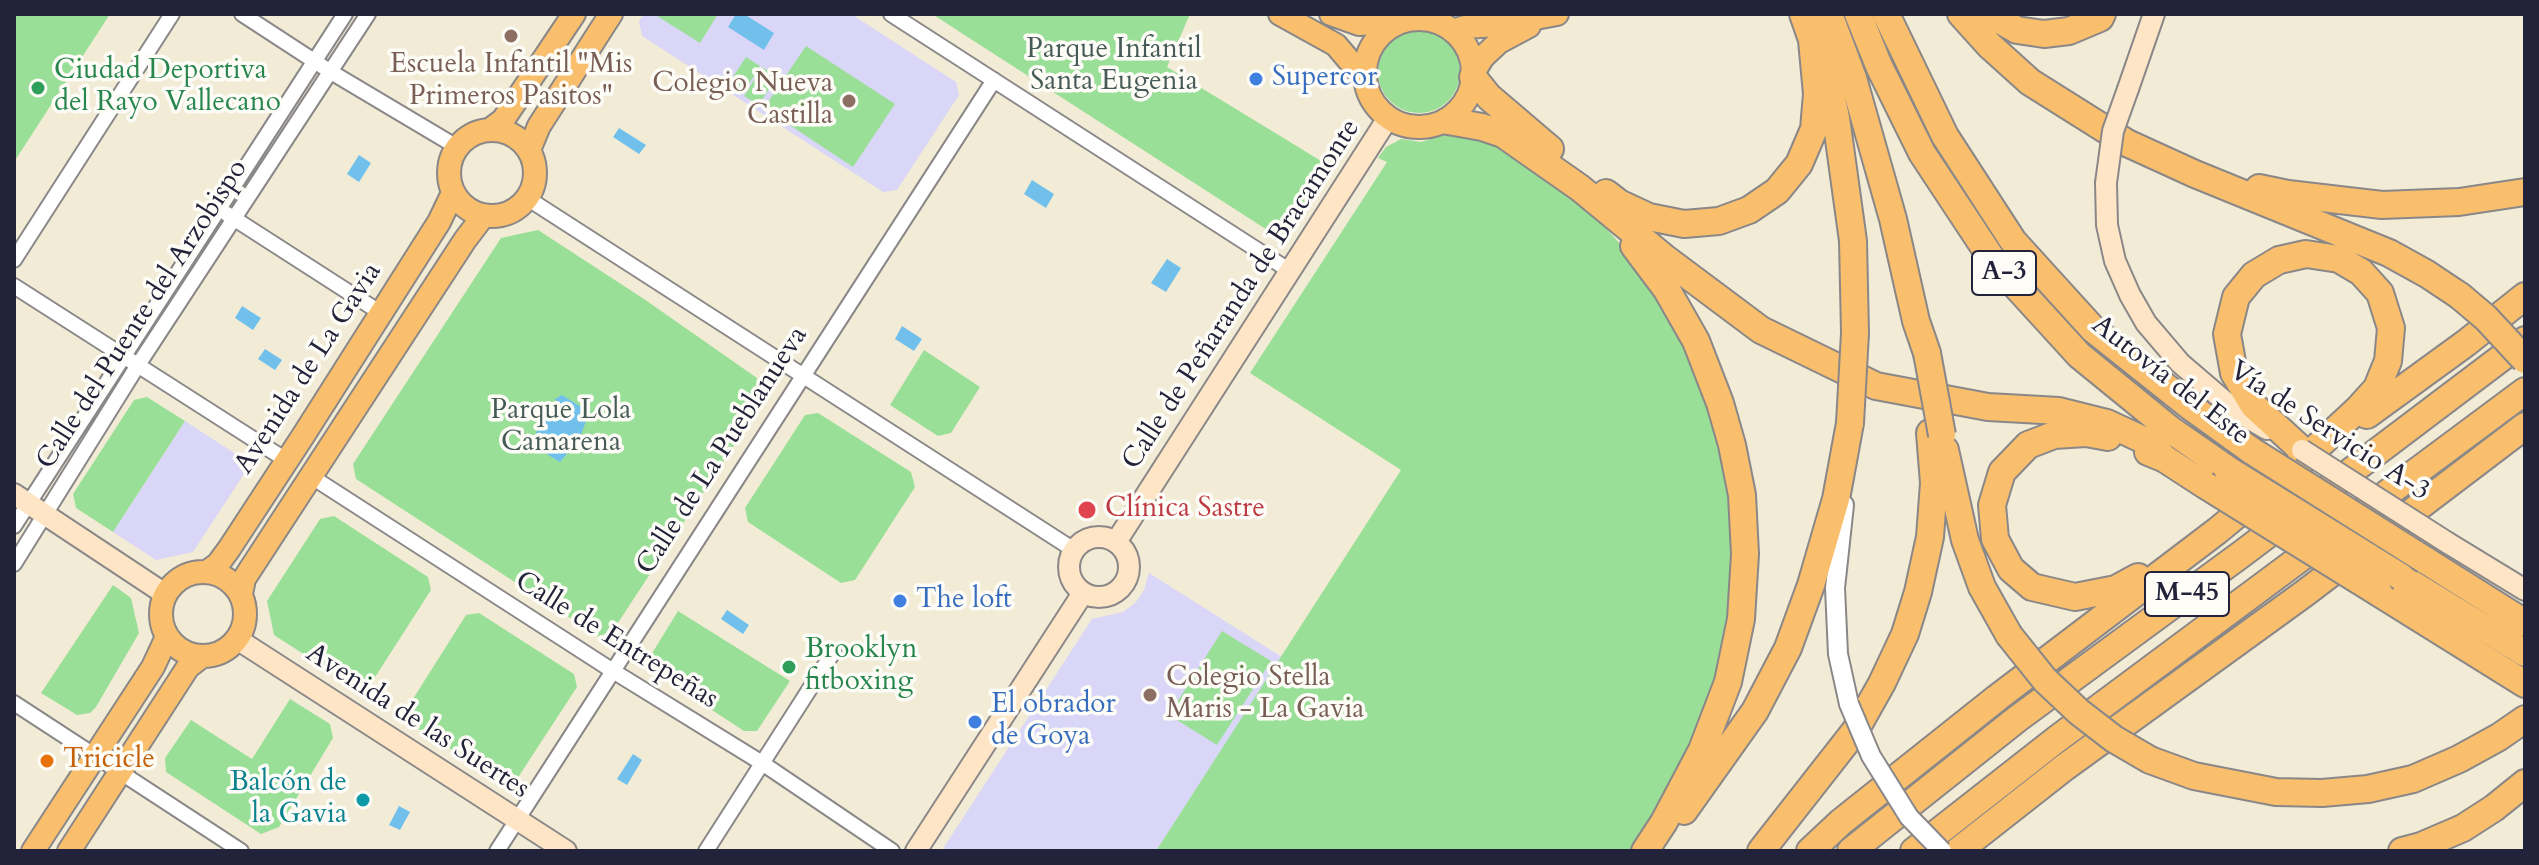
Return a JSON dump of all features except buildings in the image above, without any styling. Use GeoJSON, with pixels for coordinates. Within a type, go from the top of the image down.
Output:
{"type":"FeatureCollection","features":[{"type":"Feature","properties":{"kind":"highway"},"geometry":{"type":"LineString","coordinates":[[1654,851],[1717,768],[1755,711],[1788,648],[1811,585],[1836,499],[1850,423],[1855,333],[1853,241],[1836,118],[1803,14]]}},
{"type":"Feature","properties":{"kind":"highway"},"geometry":{"type":"LineString","coordinates":[[1829,14],[1853,78],[1885,191],[1916,321],[1936,434],[1965,540],[1982,587],[2009,635],[2045,680],[2114,739],[2150,760],[2194,776],[2276,792],[2322,793],[2368,789],[2413,779],[2459,759],[2525,719]]}},
{"type":"Feature","properties":{"kind":"highway","name":"Autovía del Este"},"geometry":{"type":"LineString","coordinates":[[1858,14],[1879,66],[1922,153],[1994,262],[2079,355],[2171,430],[2227,469],[2525,653]]}},
{"type":"Feature","properties":{"kind":"highway","name":"Autovía del Este"},"geometry":{"type":"LineString","coordinates":[[1886,14],[1945,136],[2013,241],[2093,329],[2252,451],[2525,623]]}},
{"type":"Feature","properties":{"kind":"highway"},"geometry":{"type":"LineString","coordinates":[[1961,14],[1989,45],[2030,82],[2127,143],[2389,253],[2460,296],[2495,327],[2525,360]]}},
{"type":"Feature","properties":{"kind":"highway"},"geometry":{"type":"LineString","coordinates":[[1989,14],[2017,30],[2044,34],[2069,31],[2100,18],[2102,14]]}},
{"type":"Feature","properties":{"kind":"highway"},"geometry":{"type":"LineString","coordinates":[[1473,75],[1489,97],[1619,203],[1649,217],[1684,224],[1719,221],[1749,210],[1777,191],[1799,164],[1814,129],[1817,94],[1812,40]]}},
{"type":"Feature","properties":{"kind":"highway"},"geometry":{"type":"LineString","coordinates":[[1448,121],[1503,134],[1580,188],[1666,259],[1761,330],[1876,386],[1988,407],[2059,411],[2107,423],[2148,442],[2165,459]]}},
{"type":"Feature","properties":{"kind":"highway"},"geometry":{"type":"LineString","coordinates":[[2195,174],[2288,194],[2382,205],[2459,202],[2525,192]]}},
{"type":"Feature","properties":{"kind":"highway"},"geometry":{"type":"LineString","coordinates":[[1580,188],[1635,248],[1667,290],[1696,341],[1724,417],[1742,495],[1745,554],[1742,606],[1728,682],[1702,750],[1645,851]]}},
{"type":"Feature","properties":{"kind":"highway"},"geometry":{"type":"LineString","coordinates":[[1810,851],[1841,822],[1997,698],[2217,531],[2358,409],[2377,388],[2388,361],[2391,328],[2380,293],[2361,272],[2339,259],[2306,254],[2279,260],[2254,275],[2236,297],[2227,334],[2234,373],[2254,406],[2302,456]]}},
{"type":"Feature","properties":{"kind":"highway"},"geometry":{"type":"LineString","coordinates":[[2302,456],[2466,343],[2525,296]]}},
{"type":"Feature","properties":{"kind":"highway","name":"M-45"},"geometry":{"type":"LineString","coordinates":[[1851,851],[2017,719],[2482,373],[2525,337]]}},
{"type":"Feature","properties":{"kind":"highway","name":"M-45"},"geometry":{"type":"LineString","coordinates":[[1914,851],[2069,729],[2525,393]]}},
{"type":"Feature","properties":{"kind":"highway"},"geometry":{"type":"LineString","coordinates":[[1958,851],[2065,767],[2305,593],[2525,426]]}},
{"type":"Feature","properties":{"kind":"highway"},"geometry":{"type":"LineString","coordinates":[[2217,531],[2116,589],[2075,597],[2032,587],[2011,569],[1995,539],[1992,505],[2002,472],[2028,445],[2054,435],[2086,433],[2113,438],[2165,459],[2525,684]]}},
{"type":"Feature","properties":{"kind":"highway"},"geometry":{"type":"LineString","coordinates":[[1761,851],[1855,731],[1905,634],[1930,537],[1936,434]]}},
{"type":"Feature","properties":{"kind":"highway"},"geometry":{"type":"LineString","coordinates":[[2402,851],[2463,828],[2525,783]]}},
{"type":"Feature","properties":{"kind":"main road"},"geometry":{"type":"LineString","coordinates":[[529,150],[539,126],[611,14]]}},
{"type":"Feature","properties":{"kind":"main road"},"geometry":{"type":"LineString","coordinates":[[1280,14],[1336,45],[1364,78]]}},
{"type":"Feature","properties":{"kind":"main road"},"geometry":{"type":"LineString","coordinates":[[1331,14],[1359,24],[1435,20],[1453,31],[1466,47],[1473,75]]}},
{"type":"Feature","properties":{"kind":"main road","name":"Vía de Servicio A-3"},"geometry":{"type":"LineString","coordinates":[[2154,14],[2113,131],[2106,183],[2107,225],[2115,261],[2146,323],[2180,363],[2236,411],[2302,456],[2525,590]]}},
{"type":"Feature","properties":{"kind":"main road"},"geometry":{"type":"LineString","coordinates":[[491,129],[519,139],[529,150],[536,174],[527,198],[515,210],[500,215],[484,215],[471,211],[461,203],[453,193],[449,178],[450,162],[457,147],[466,138],[491,129],[503,120],[572,15]]}},
{"type":"Feature","properties":{"kind":"main road"},"geometry":{"type":"LineString","coordinates":[[1400,21],[1388,27],[1369,49],[1364,62],[1364,78],[1369,97],[1388,118],[1406,126],[1426,128],[1448,121],[1461,110],[1470,96],[1473,75],[1483,57],[1499,42],[1553,15]]}},
{"type":"Feature","properties":{"kind":"main road"},"geometry":{"type":"LineString","coordinates":[[1453,31],[1553,15]]}},
{"type":"Feature","properties":{"kind":"main road","name":"Calle de Peñaranda de Bracamonte"},"geometry":{"type":"LineString","coordinates":[[1116,542],[1388,118]]}},
{"type":"Feature","properties":{"kind":"main road","name":"Avenida de La Gavia"},"geometry":{"type":"LineString","coordinates":[[207,572],[218,564],[229,549],[439,222],[453,193]]}},
{"type":"Feature","properties":{"kind":"main road"},"geometry":{"type":"LineString","coordinates":[[241,594],[244,579],[484,215]]}},
{"type":"Feature","properties":{"kind":"main road"},"geometry":{"type":"LineString","coordinates":[[30,504],[165,594]]}},
{"type":"Feature","properties":{"kind":"main road"},"geometry":{"type":"LineString","coordinates":[[1090,538],[1116,542],[1128,559],[1127,579],[1121,588],[1103,597],[1083,593],[1070,577],[1069,567],[1074,550],[1090,538]]}},
{"type":"Feature","properties":{"kind":"main road"},"geometry":{"type":"LineString","coordinates":[[207,572],[232,582],[241,594],[246,616],[242,631],[227,649],[216,655],[201,657],[177,648],[167,637],[160,616],[165,594],[172,585],[183,576],[207,572]]}},
{"type":"Feature","properties":{"kind":"main road"},"geometry":{"type":"LineString","coordinates":[[916,851],[1083,593]]}},
{"type":"Feature","properties":{"kind":"main road"},"geometry":{"type":"LineString","coordinates":[[33,851],[153,667],[167,637]]}},
{"type":"Feature","properties":{"kind":"main road","name":"Avenida de las Suertes"},"geometry":{"type":"LineString","coordinates":[[237,639],[566,851]]}},
{"type":"Feature","properties":{"kind":"main road"},"geometry":{"type":"LineString","coordinates":[[69,851],[188,667],[201,657]]}},
{"type":"Feature","properties":{"kind":"street"},"geometry":{"type":"LineString","coordinates":[[14,260],[172,14]]}},
{"type":"Feature","properties":{"kind":"street"},"geometry":{"type":"LineString","coordinates":[[242,14],[331,72],[457,147]]}},
{"type":"Feature","properties":{"kind":"street","name":"Calle del Puente del Arzobispo"},"geometry":{"type":"LineString","coordinates":[[14,564],[30,504],[345,14]]}},
{"type":"Feature","properties":{"kind":"street","name":"Calle del Puente del Arzobispo"},"geometry":{"type":"LineString","coordinates":[[14,526],[138,365],[368,14]]}},
{"type":"Feature","properties":{"kind":"street"},"geometry":{"type":"LineString","coordinates":[[891,14],[1290,271]]}},
{"type":"Feature","properties":{"kind":"street","name":"Calle de La Pueblanueva"},"geometry":{"type":"LineString","coordinates":[[497,851],[994,80]]}},
{"type":"Feature","properties":{"kind":"street"},"geometry":{"type":"LineString","coordinates":[[527,198],[1074,550]]}},
{"type":"Feature","properties":{"kind":"street"},"geometry":{"type":"LineString","coordinates":[[219,209],[381,313]]}},
{"type":"Feature","properties":{"kind":"street"},"geometry":{"type":"LineString","coordinates":[[14,286],[286,460]]}},
{"type":"Feature","properties":{"kind":"street"},"geometry":{"type":"LineString","coordinates":[[1850,423],[1835,588],[1838,654],[1849,704],[1871,756],[1909,817],[1942,851]]}},
{"type":"Feature","properties":{"kind":"street","name":"Calle de Entrepeñas"},"geometry":{"type":"LineString","coordinates":[[312,477],[762,763],[892,851]]}},
{"type":"Feature","properties":{"kind":"street"},"geometry":{"type":"LineString","coordinates":[[706,851],[834,651]]}},
{"type":"Feature","properties":{"kind":"street"},"geometry":{"type":"LineString","coordinates":[[14,703],[241,851]]}},
{"type":"Feature","properties":{"kind":"shaded area","name":"Colegio Nueva Castilla"},"geometry":{"type":"Polygon","coordinates":[[[644,14],[851,14],[956,82],[959,95],[897,190],[883,192],[642,36],[639,21],[644,14]]]}},
{"type":"Feature","properties":{"kind":"shaded area"},"geometry":{"type":"Polygon","coordinates":[[[185,421],[242,458],[244,474],[193,552],[156,560],[113,532],[185,421]]]}},
{"type":"Feature","properties":{"kind":"shaded area","name":"Colegio Stella Maris - La Gavia"},"geometry":{"type":"Polygon","coordinates":[[[1149,573],[1282,657],[1156,851],[945,851],[944,847],[1092,619],[1123,612],[1136,602],[1149,573]]]}},
{"type":"Feature","properties":{"kind":"green space","name":"Ciudad Deportiva del Rayo Vallecano"},"geometry":{"type":"Polygon","coordinates":[[[14,14],[110,14],[14,162],[14,14]]]}},
{"type":"Feature","properties":{"kind":"green space"},"geometry":{"type":"Polygon","coordinates":[[[654,14],[718,14],[700,43],[654,14]]]}},
{"type":"Feature","properties":{"kind":"green space","name":"Parque Infantil Santa Eugenia"},"geometry":{"type":"Polygon","coordinates":[[[932,14],[1190,14],[1167,67],[1331,167],[1289,233],[1275,235],[932,14]]]}},
{"type":"Feature","properties":{"kind":"green space"},"geometry":{"type":"Polygon","coordinates":[[[1411,31],[1427,31],[1442,38],[1453,49],[1460,72],[1457,88],[1448,101],[1427,113],[1411,113],[1396,106],[1385,95],[1378,80],[1378,64],[1385,49],[1396,38],[1411,31]]]}},
{"type":"Feature","properties":{"kind":"green space"},"geometry":{"type":"Polygon","coordinates":[[[806,46],[895,104],[853,167],[764,108],[806,46]]]}},
{"type":"Feature","properties":{"kind":"green space"},"geometry":{"type":"Polygon","coordinates":[[[746,57],[760,66],[742,95],[727,86],[746,57]]]}},
{"type":"Feature","properties":{"kind":"green space"},"geometry":{"type":"Polygon","coordinates":[[[762,67],[777,76],[759,105],[744,96],[762,67]]]}},
{"type":"Feature","properties":{"kind":"green space"},"geometry":{"type":"Polygon","coordinates":[[[1462,130],[1481,131],[1585,205],[1622,246],[1650,284],[1683,342],[1709,401],[1727,468],[1735,547],[1732,616],[1720,679],[1695,743],[1636,851],[1156,851],[1401,470],[1250,373],[1387,162],[1378,158],[1386,147],[1401,139],[1421,142],[1462,130]]]}},
{"type":"Feature","properties":{"kind":"green space","name":"Parque Lola Camarena"},"geometry":{"type":"Polygon","coordinates":[[[538,230],[767,385],[769,392],[612,632],[598,636],[356,479],[353,464],[501,238],[538,230]]]}},
{"type":"Feature","properties":{"kind":"green space"},"geometry":{"type":"Polygon","coordinates":[[[924,350],[980,387],[951,433],[938,436],[890,405],[924,350]]]}},
{"type":"Feature","properties":{"kind":"green space"},"geometry":{"type":"Polygon","coordinates":[[[147,397],[185,421],[113,532],[76,508],[73,494],[134,400],[147,397]]]}},
{"type":"Feature","properties":{"kind":"green space"},"geometry":{"type":"Polygon","coordinates":[[[818,413],[911,472],[915,487],[855,580],[841,583],[748,522],[745,508],[805,415],[818,413]]]}},
{"type":"Feature","properties":{"kind":"green space"},"geometry":{"type":"Polygon","coordinates":[[[334,516],[428,577],[431,590],[370,685],[356,688],[274,635],[267,601],[320,519],[334,516]]]}},
{"type":"Feature","properties":{"kind":"green space"},"geometry":{"type":"Polygon","coordinates":[[[113,585],[131,598],[139,633],[96,707],[90,713],[77,715],[41,693],[113,585]]]}},
{"type":"Feature","properties":{"kind":"green space"},"geometry":{"type":"Polygon","coordinates":[[[678,611],[790,681],[757,731],[744,731],[651,670],[651,655],[678,611]]]}},
{"type":"Feature","properties":{"kind":"green space"},"geometry":{"type":"Polygon","coordinates":[[[479,613],[574,674],[577,687],[517,779],[504,782],[407,722],[406,710],[466,615],[479,613]]]}},
{"type":"Feature","properties":{"kind":"green space"},"geometry":{"type":"Polygon","coordinates":[[[1222,631],[1271,661],[1217,745],[1169,715],[1222,631]]]}},
{"type":"Feature","properties":{"kind":"green space"},"geometry":{"type":"Polygon","coordinates":[[[290,699],[330,724],[333,738],[279,827],[261,834],[166,772],[165,758],[191,720],[252,759],[290,699]]]}},
{"type":"Feature","properties":{"kind":"water"},"geometry":{"type":"Polygon","coordinates":[[[736,14],[744,14],[774,33],[764,50],[728,27],[736,14]]]}},
{"type":"Feature","properties":{"kind":"water"},"geometry":{"type":"Polygon","coordinates":[[[619,128],[646,145],[639,154],[613,137],[619,128]]]}},
{"type":"Feature","properties":{"kind":"water"},"geometry":{"type":"Polygon","coordinates":[[[359,155],[371,163],[359,182],[347,174],[359,155]]]}},
{"type":"Feature","properties":{"kind":"water"},"geometry":{"type":"Polygon","coordinates":[[[1032,180],[1054,194],[1046,208],[1024,194],[1032,180]]]}},
{"type":"Feature","properties":{"kind":"water"},"geometry":{"type":"Polygon","coordinates":[[[1167,259],[1181,268],[1166,292],[1151,283],[1167,259]]]}},
{"type":"Feature","properties":{"kind":"water"},"geometry":{"type":"Polygon","coordinates":[[[242,306],[261,318],[253,330],[235,318],[242,306]]]}},
{"type":"Feature","properties":{"kind":"water"},"geometry":{"type":"Polygon","coordinates":[[[902,326],[922,339],[914,351],[895,339],[902,326]]]}},
{"type":"Feature","properties":{"kind":"water"},"geometry":{"type":"Polygon","coordinates":[[[265,349],[282,360],[275,370],[258,359],[265,349]]]}},
{"type":"Feature","properties":{"kind":"water"},"geometry":{"type":"Polygon","coordinates":[[[562,395],[591,413],[579,440],[560,462],[530,444],[531,435],[535,436],[540,421],[557,402],[555,399],[562,395]]]}},
{"type":"Feature","properties":{"kind":"water"},"geometry":{"type":"Polygon","coordinates":[[[727,610],[749,625],[743,634],[721,619],[727,610]]]}},
{"type":"Feature","properties":{"kind":"water"},"geometry":{"type":"Polygon","coordinates":[[[633,754],[642,760],[627,785],[617,779],[633,754]]]}},
{"type":"Feature","properties":{"kind":"water"},"geometry":{"type":"Polygon","coordinates":[[[399,806],[410,812],[400,830],[389,825],[399,806]]]}},
{"type":"Feature","properties":{"kind":"place","name":"Escuela Infantil \"Mis Primeros Pasitos\""},"geometry":{"type":"Point","coordinates":[511,36]}},
{"type":"Feature","properties":{"kind":"place","name":"Supercor"},"geometry":{"type":"Point","coordinates":[1256,79]}},
{"type":"Feature","properties":{"kind":"place","name":"Ciudad Deportiva del Rayo Vallecano"},"geometry":{"type":"Point","coordinates":[38,88]}},
{"type":"Feature","properties":{"kind":"place","name":"Colegio Nueva Castilla"},"geometry":{"type":"Point","coordinates":[849,101]}},
{"type":"Feature","properties":{"kind":"place","name":"Clínica Sastre"},"geometry":{"type":"Point","coordinates":[1087,510]}},
{"type":"Feature","properties":{"kind":"place","name":"The loft"},"geometry":{"type":"Point","coordinates":[900,601]}},
{"type":"Feature","properties":{"kind":"place","name":"Brooklyn fitboxing"},"geometry":{"type":"Point","coordinates":[789,667]}},
{"type":"Feature","properties":{"kind":"place","name":"Colegio Stella Maris - La Gavia"},"geometry":{"type":"Point","coordinates":[1150,695]}},
{"type":"Feature","properties":{"kind":"place","name":"El obrador de Goya"},"geometry":{"type":"Point","coordinates":[975,722]}},
{"type":"Feature","properties":{"kind":"place","name":"Tricicle"},"geometry":{"type":"Point","coordinates":[47,761]}},
{"type":"Feature","properties":{"kind":"place","name":"Balcón de la Gavia"},"geometry":{"type":"Point","coordinates":[363,800]}}]}
